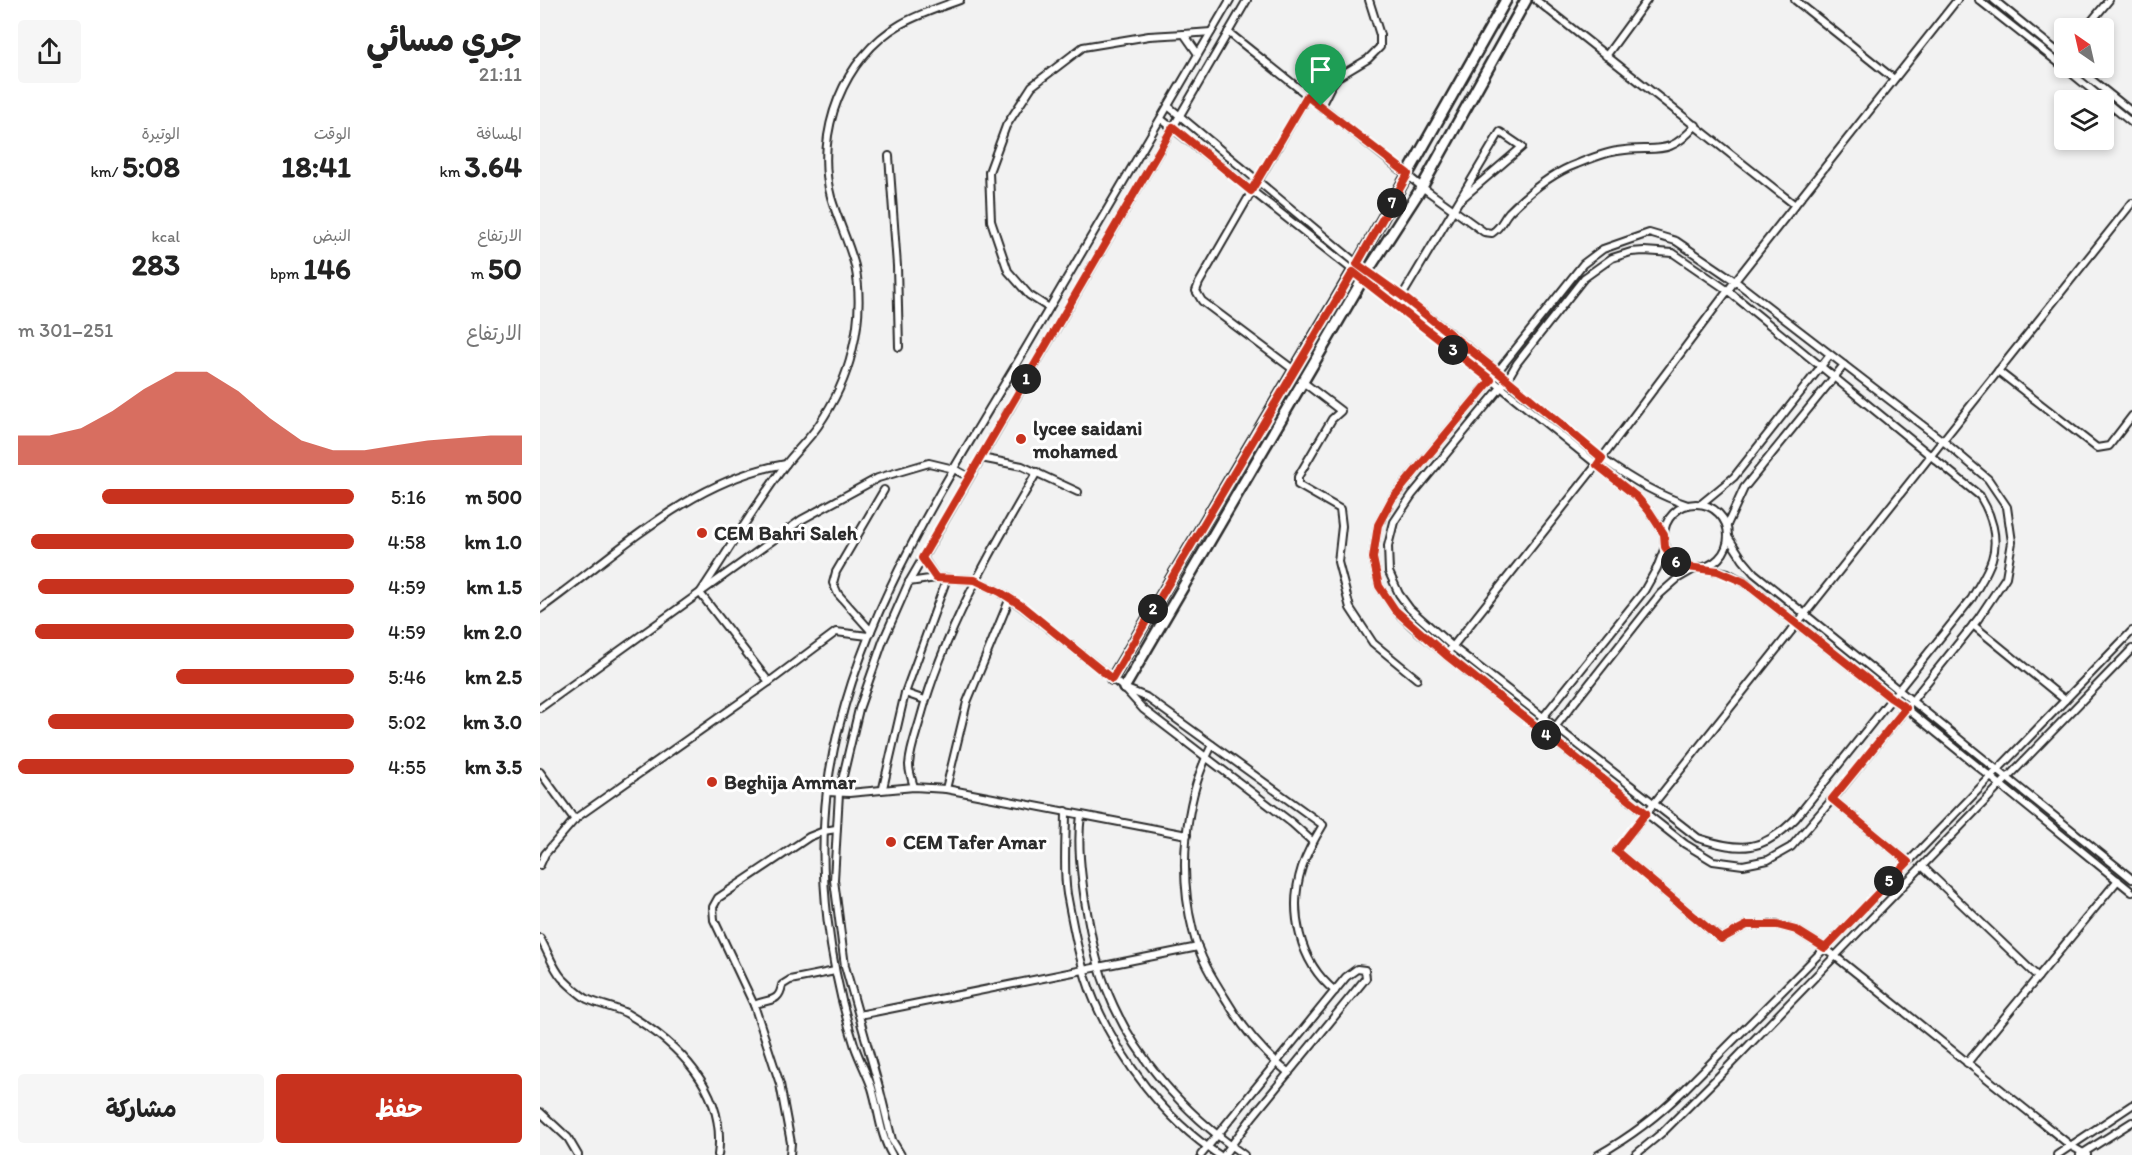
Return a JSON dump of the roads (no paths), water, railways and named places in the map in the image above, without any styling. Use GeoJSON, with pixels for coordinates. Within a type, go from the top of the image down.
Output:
{"type":"FeatureCollection","features":[{"type":"Feature","properties":{"kind":"street"},"geometry":{"type":"LineString","coordinates":[[700,593],[786,464],[818,427],[846,375],[857,324],[859,298],[855,267],[831,197],[827,175],[829,127],[836,102],[858,63],[889,33],[922,15],[960,0]]}},
{"type":"Feature","properties":{"kind":"street"},"geometry":{"type":"LineString","coordinates":[[892,1155],[885,1144],[872,1090],[856,1051],[835,970],[829,934],[824,831],[827,792],[836,735],[870,634],[900,569],[954,469],[1230,0]]}},
{"type":"Feature","properties":{"kind":"street"},"geometry":{"type":"LineString","coordinates":[[901,1155],[892,1140],[845,966],[834,880],[839,793],[860,710],[883,641],[922,558],[1247,0]]}},
{"type":"Feature","properties":{"kind":"street"},"geometry":{"type":"LineString","coordinates":[[1321,106],[1330,86],[1338,77],[1368,59],[1380,47],[1380,35],[1369,0]]}},
{"type":"Feature","properties":{"kind":"street"},"geometry":{"type":"LineString","coordinates":[[1112,679],[1355,268],[1506,0]]}},
{"type":"Feature","properties":{"kind":"street"},"geometry":{"type":"LineString","coordinates":[[1124,688],[1365,276],[1422,187],[1526,0]]}},
{"type":"Feature","properties":{"kind":"street"},"geometry":{"type":"LineString","coordinates":[[1536,0],[1795,205]]}},
{"type":"Feature","properties":{"kind":"street"},"geometry":{"type":"LineString","coordinates":[[1606,56],[1647,0]]}},
{"type":"Feature","properties":{"kind":"street"},"geometry":{"type":"LineString","coordinates":[[1795,0],[1894,79]]}},
{"type":"Feature","properties":{"kind":"street"},"geometry":{"type":"LineString","coordinates":[[1446,655],[1597,465],[1735,281],[1957,0]]}},
{"type":"Feature","properties":{"kind":"street"},"geometry":{"type":"LineString","coordinates":[[1979,0],[2054,59]]}},
{"type":"Feature","properties":{"kind":"street"},"geometry":{"type":"LineString","coordinates":[[1994,0],[2054,49]]}},
{"type":"Feature","properties":{"kind":"street"},"geometry":{"type":"LineString","coordinates":[[2094,18],[2109,0]]}},
{"type":"Feature","properties":{"kind":"street"},"geometry":{"type":"LineString","coordinates":[[1049,308],[1029,295],[1008,271],[991,221],[990,172],[1006,126],[1032,86],[1083,47],[1149,36],[1211,32]]}},
{"type":"Feature","properties":{"kind":"street"},"geometry":{"type":"LineString","coordinates":[[1228,32],[1422,187],[1484,232],[1492,233],[1500,228],[1507,214],[1539,186],[1575,164],[1617,151],[1661,149],[1680,141],[1696,125]]}},
{"type":"Feature","properties":{"kind":"street"},"geometry":{"type":"LineString","coordinates":[[1184,34],[1198,54]]}},
{"type":"Feature","properties":{"kind":"street"},"geometry":{"type":"LineString","coordinates":[[2077,78],[2132,123]]}},
{"type":"Feature","properties":{"kind":"street"},"geometry":{"type":"LineString","coordinates":[[2090,78],[2132,112]]}},
{"type":"Feature","properties":{"kind":"street"},"geometry":{"type":"LineString","coordinates":[[1294,370],[1197,295],[1199,283],[1307,96]]}},
{"type":"Feature","properties":{"kind":"street"},"geometry":{"type":"LineString","coordinates":[[1168,106],[1257,180],[1355,268]]}},
{"type":"Feature","properties":{"kind":"street"},"geometry":{"type":"LineString","coordinates":[[1161,119],[1251,191],[1355,268],[1597,465],[1643,504],[1664,534]]}},
{"type":"Feature","properties":{"kind":"street"},"geometry":{"type":"LineString","coordinates":[[1402,296],[1500,132],[1522,147],[1459,201]]}},
{"type":"Feature","properties":{"kind":"street"},"geometry":{"type":"LineString","coordinates":[[889,156],[897,266],[899,347]]}},
{"type":"Feature","properties":{"kind":"street"},"geometry":{"type":"LineString","coordinates":[[2132,203],[1616,851],[1721,939],[1747,925],[1777,925],[1796,930],[1825,948],[2083,1154],[2132,1122]]}},
{"type":"Feature","properties":{"kind":"street"},"geometry":{"type":"LineString","coordinates":[[1649,233],[1676,241],[1735,281],[1830,355],[1988,479],[2007,507],[2013,542],[2006,577],[1973,625],[1791,847],[1768,860],[1743,864],[1713,861],[1685,844],[1548,736],[1446,655],[1395,610],[1379,586],[1373,558],[1378,525],[1392,499],[1498,372],[1583,264],[1603,249],[1626,240],[1649,233]]}},
{"type":"Feature","properties":{"kind":"street"},"geometry":{"type":"LineString","coordinates":[[1644,251],[1672,253],[1728,291],[1980,495],[1989,511],[1995,536],[1993,558],[1972,598],[1796,818],[1782,832],[1767,842],[1747,847],[1722,846],[1698,838],[1453,646],[1410,609],[1399,594],[1389,572],[1388,546],[1394,522],[1412,495],[1507,380],[1517,363],[1584,278],[1612,258],[1644,251]]}},
{"type":"Feature","properties":{"kind":"street"},"geometry":{"type":"LineString","coordinates":[[1365,276],[1402,296],[1602,458],[1657,494],[1688,505]]}},
{"type":"Feature","properties":{"kind":"street"},"geometry":{"type":"LineString","coordinates":[[1701,504],[1734,477],[1830,355]]}},
{"type":"Feature","properties":{"kind":"street"},"geometry":{"type":"LineString","coordinates":[[1548,736],[1660,594],[1677,579],[1718,560],[1724,553],[1728,537],[1727,525],[1744,488],[1844,364]]}},
{"type":"Feature","properties":{"kind":"street"},"geometry":{"type":"LineString","coordinates":[[1998,371],[2097,448],[2109,446],[2132,416]]}},
{"type":"Feature","properties":{"kind":"street"},"geometry":{"type":"LineString","coordinates":[[1303,382],[1341,411],[1332,418],[1298,477],[1298,485],[1340,509],[1342,526],[1338,562],[1350,608],[1373,643],[1417,679]]}},
{"type":"Feature","properties":{"kind":"street"},"geometry":{"type":"LineString","coordinates":[[981,458],[1022,466],[1078,492]]}},
{"type":"Feature","properties":{"kind":"street"},"geometry":{"type":"LineString","coordinates":[[540,708],[801,520],[878,478],[929,463],[954,469],[969,477]]}},
{"type":"Feature","properties":{"kind":"street"},"geometry":{"type":"LineString","coordinates":[[540,609],[671,512],[720,484],[768,467],[786,464]]}},
{"type":"Feature","properties":{"kind":"street"},"geometry":{"type":"LineString","coordinates":[[914,787],[909,762],[935,671],[975,580],[1037,472]]}},
{"type":"Feature","properties":{"kind":"street"},"geometry":{"type":"LineString","coordinates":[[870,634],[838,594],[833,583],[836,572],[884,490]]}},
{"type":"Feature","properties":{"kind":"street"},"geometry":{"type":"LineString","coordinates":[[1536,726],[1644,591],[1665,547],[1664,534],[1671,516],[1678,509],[1688,505],[1701,504],[1714,509],[1727,525]]}},
{"type":"Feature","properties":{"kind":"street"},"geometry":{"type":"LineString","coordinates":[[1728,537],[1754,573],[2132,879]]}},
{"type":"Feature","properties":{"kind":"street"},"geometry":{"type":"LineString","coordinates":[[1665,547],[1674,560],[1688,567],[1728,573],[1744,582],[1906,708],[2132,892]]}},
{"type":"Feature","properties":{"kind":"street"},"geometry":{"type":"LineString","coordinates":[[922,558],[936,578]]}},
{"type":"Feature","properties":{"kind":"street"},"geometry":{"type":"LineString","coordinates":[[909,582],[936,578],[975,580],[1010,598],[1124,688],[1143,709],[1292,823],[1313,842]]}},
{"type":"Feature","properties":{"kind":"street"},"geometry":{"type":"LineString","coordinates":[[883,788],[905,693],[947,578]]}},
{"type":"Feature","properties":{"kind":"street"},"geometry":{"type":"LineString","coordinates":[[700,593],[769,682]]}},
{"type":"Feature","properties":{"kind":"street"},"geometry":{"type":"LineString","coordinates":[[946,789],[967,702],[1010,598]]}},
{"type":"Feature","properties":{"kind":"street"},"geometry":{"type":"LineString","coordinates":[[1973,625],[2065,700]]}},
{"type":"Feature","properties":{"kind":"street"},"geometry":{"type":"LineString","coordinates":[[1598,1155],[1623,1141],[1664,1109],[1825,948],[2132,631]]}},
{"type":"Feature","properties":{"kind":"street"},"geometry":{"type":"LineString","coordinates":[[540,865],[545,854],[575,820],[836,632],[870,634]]}},
{"type":"Feature","properties":{"kind":"street"},"geometry":{"type":"LineString","coordinates":[[1635,1155],[1664,1131],[1709,1086],[2132,649]]}},
{"type":"Feature","properties":{"kind":"street"},"geometry":{"type":"LineString","coordinates":[[1124,688],[1146,697],[1323,825],[1302,868],[1296,902],[1298,926],[1305,951],[1318,974],[1335,991]]}},
{"type":"Feature","properties":{"kind":"street"},"geometry":{"type":"LineString","coordinates":[[905,693],[925,700]]}},
{"type":"Feature","properties":{"kind":"street"},"geometry":{"type":"LineString","coordinates":[[1212,744],[1205,757],[1192,803],[1187,835],[1185,893],[1193,933],[1204,962],[1239,1020],[1276,1063],[1288,1073]]}},
{"type":"Feature","properties":{"kind":"street"},"geometry":{"type":"LineString","coordinates":[[540,772],[575,820]]}},
{"type":"Feature","properties":{"kind":"street"},"geometry":{"type":"LineString","coordinates":[[827,792],[914,787],[946,789],[1187,835]]}},
{"type":"Feature","properties":{"kind":"street"},"geometry":{"type":"LineString","coordinates":[[1832,799],[1908,862]]}},
{"type":"Feature","properties":{"kind":"street"},"geometry":{"type":"LineString","coordinates":[[1066,811],[1067,891],[1085,971],[1094,999],[1125,1058],[1155,1098],[1207,1148],[1218,1155]]}},
{"type":"Feature","properties":{"kind":"street"},"geometry":{"type":"LineString","coordinates":[[1081,815],[1081,869],[1088,921],[1099,968],[1120,1018],[1156,1074],[1186,1108],[1244,1155]]}},
{"type":"Feature","properties":{"kind":"street"},"geometry":{"type":"LineString","coordinates":[[790,1155],[791,1143],[780,1084],[754,1005],[714,920],[713,907],[718,898],[809,837],[836,829]]}},
{"type":"Feature","properties":{"kind":"street"},"geometry":{"type":"LineString","coordinates":[[1922,866],[2038,977]]}},
{"type":"Feature","properties":{"kind":"street"},"geometry":{"type":"LineString","coordinates":[[1967,1063],[2118,880]]}},
{"type":"Feature","properties":{"kind":"street"},"geometry":{"type":"LineString","coordinates":[[540,938],[561,977],[586,998],[626,1013],[670,1044],[688,1060],[705,1085],[714,1104],[720,1130],[718,1155]]}},
{"type":"Feature","properties":{"kind":"street"},"geometry":{"type":"LineString","coordinates":[[859,1015],[1198,947]]}},
{"type":"Feature","properties":{"kind":"street"},"geometry":{"type":"LineString","coordinates":[[1201,1155],[1335,991],[1354,971],[1362,968],[1365,970],[1366,978],[1224,1155]]}},
{"type":"Feature","properties":{"kind":"street"},"geometry":{"type":"LineString","coordinates":[[754,1005],[777,998],[782,985],[790,980],[835,970]]}},
{"type":"Feature","properties":{"kind":"street"},"geometry":{"type":"LineString","coordinates":[[2057,1155],[2132,1105]]}},
{"type":"Feature","properties":{"kind":"street"},"geometry":{"type":"LineString","coordinates":[[540,1112],[568,1138],[578,1155]]}},
{"type":"Feature","properties":{"kind":"place","name":"lycee saidani mohamed"},"geometry":{"type":"Point","coordinates":[1021,439]}},
{"type":"Feature","properties":{"kind":"place","name":"CEM Bahri Saleh"},"geometry":{"type":"Point","coordinates":[702,533]}},
{"type":"Feature","properties":{"kind":"place","name":"Beghija Ammar"},"geometry":{"type":"Point","coordinates":[712,782]}},
{"type":"Feature","properties":{"kind":"place","name":"CEM Tafer Amar"},"geometry":{"type":"Point","coordinates":[891,842]}}]}
